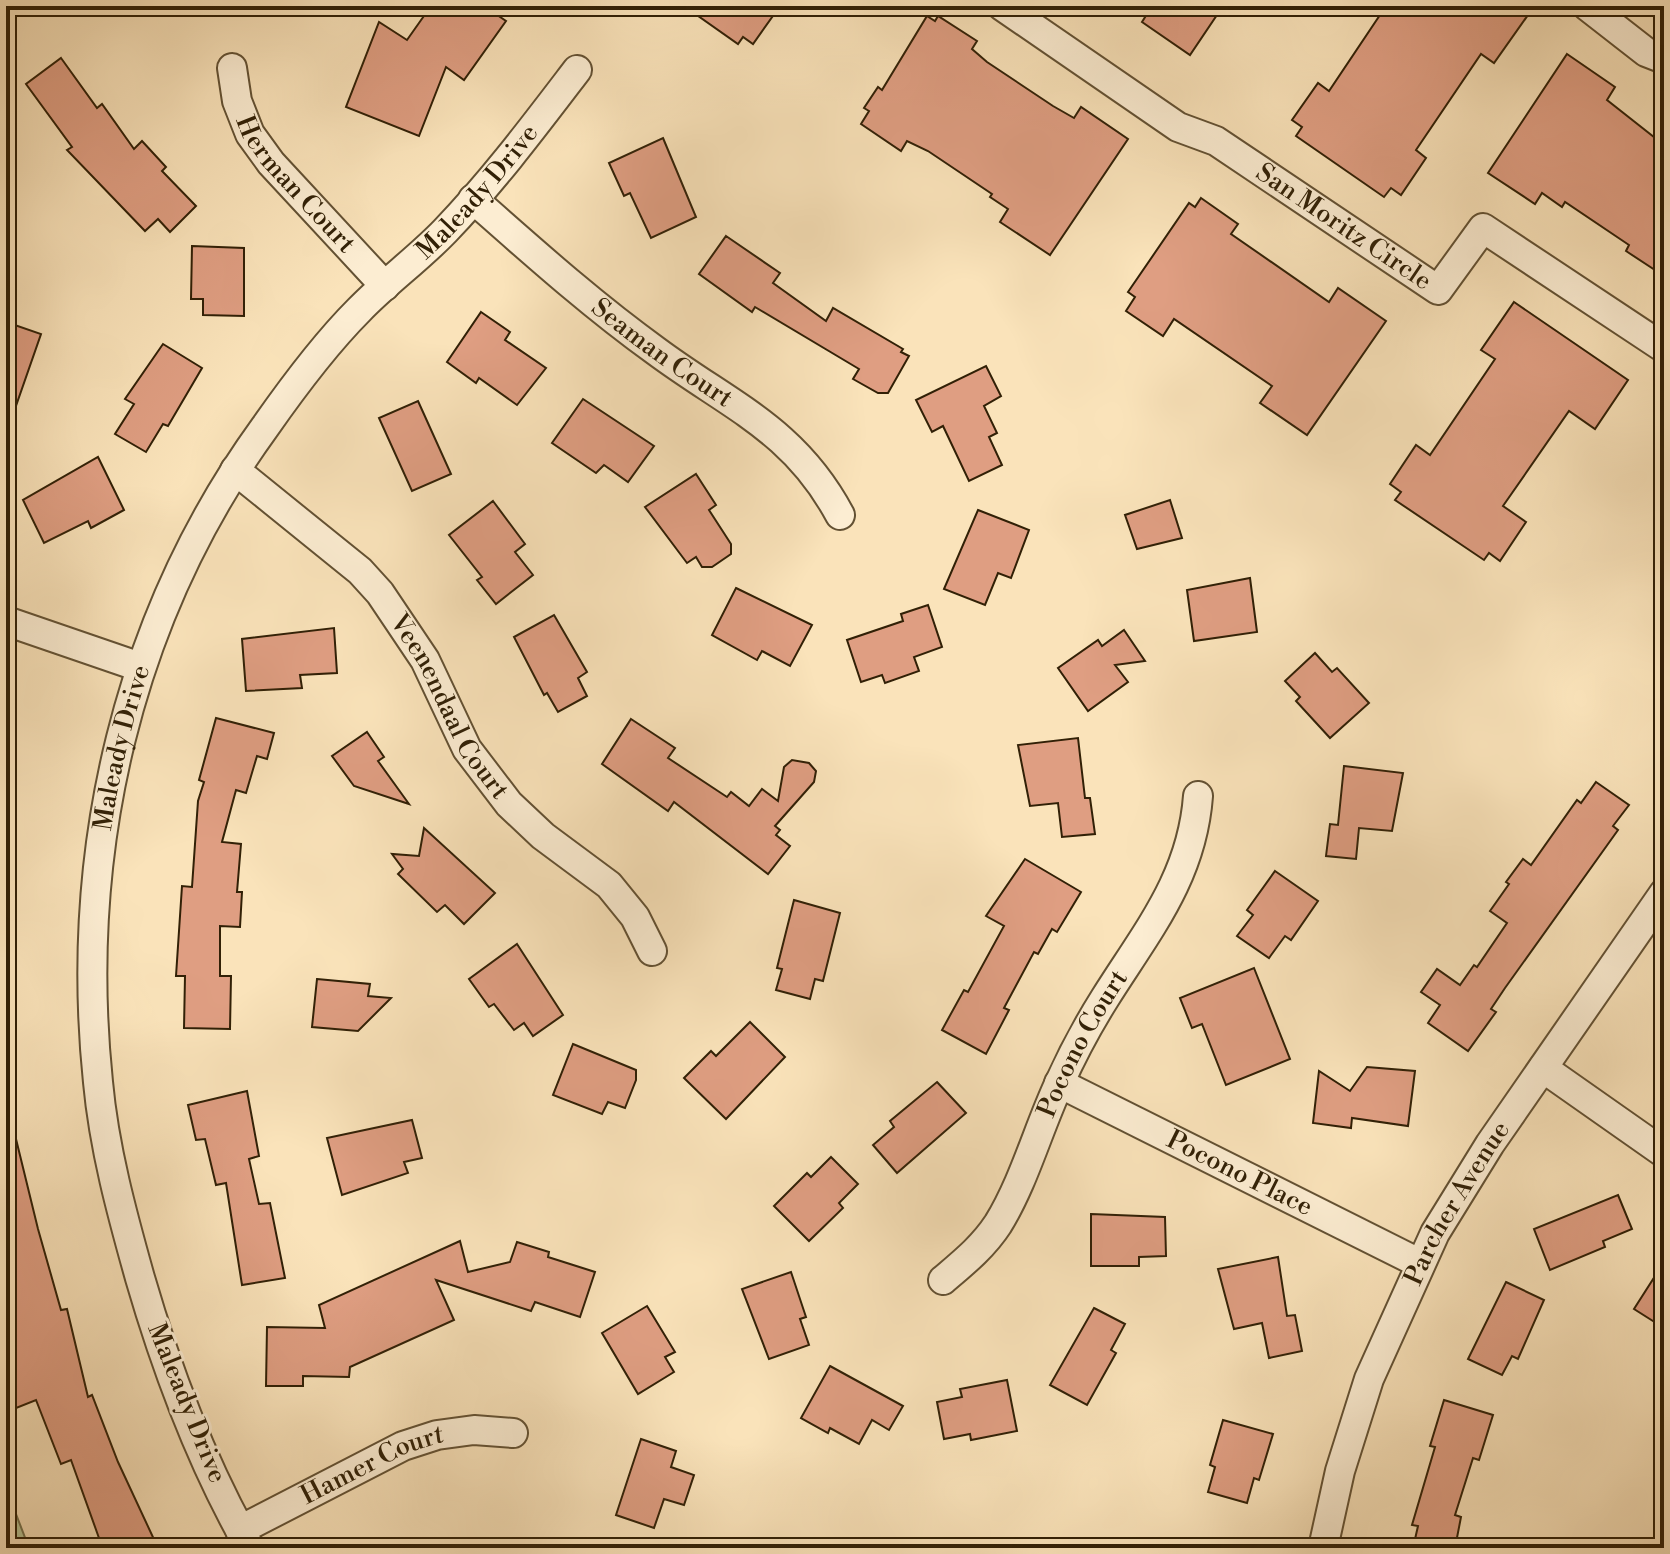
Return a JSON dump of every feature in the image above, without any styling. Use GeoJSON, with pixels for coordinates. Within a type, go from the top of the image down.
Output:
{"type":"FeatureCollection","features":[{"type":"Feature","properties":{"kind":"street","name":"San Moritz Circle"},"geometry":{"type":"LineString","coordinates":[[1002,6],[1178,127],[1216,141],[1438,290],[1483,228],[1664,348]]}},
{"type":"Feature","properties":{"kind":"street"},"geometry":{"type":"LineString","coordinates":[[1587,6],[1646,52],[1664,59]]}},
{"type":"Feature","properties":{"kind":"street","name":"Herman Court"},"geometry":{"type":"LineString","coordinates":[[232,68],[237,101],[250,134],[271,163],[385,286]]}},
{"type":"Feature","properties":{"kind":"street","name":"Maleady Drive"},"geometry":{"type":"LineString","coordinates":[[245,1539],[182,1405],[151,1314],[122,1212],[98,1087],[92,1007],[91,925],[99,843],[123,724],[140,667],[194,540],[266,425],[357,311],[444,232],[513,155],[577,70]]}},
{"type":"Feature","properties":{"kind":"street","name":"Seaman Court"},"geometry":{"type":"LineString","coordinates":[[473,199],[655,351],[777,434],[822,482],[840,515]]}},
{"type":"Feature","properties":{"kind":"street","name":"Veenendaal Court"},"geometry":{"type":"LineString","coordinates":[[235,470],[360,571],[380,593],[418,648],[467,749],[501,793],[543,836],[609,885],[635,917],[652,951]]}},
{"type":"Feature","properties":{"kind":"street"},"geometry":{"type":"LineString","coordinates":[[6,621],[140,667]]}},
{"type":"Feature","properties":{"kind":"street","name":"Pocono Court"},"geometry":{"type":"LineString","coordinates":[[943,1280],[974,1255],[998,1224],[1059,1083],[1102,1002],[1170,897],[1185,865],[1196,826],[1198,796]]}},
{"type":"Feature","properties":{"kind":"street","name":"Parcher Avenue"},"geometry":{"type":"LineString","coordinates":[[1323,1548],[1340,1471],[1369,1379],[1419,1263],[1490,1144],[1664,893]]}},
{"type":"Feature","properties":{"kind":"street"},"geometry":{"type":"LineString","coordinates":[[1543,1068],[1664,1153]]}},
{"type":"Feature","properties":{"kind":"street","name":"Pocono Place"},"geometry":{"type":"LineString","coordinates":[[1059,1083],[1419,1263]]}},
{"type":"Feature","properties":{"kind":"street","name":"Hamer Court"},"geometry":{"type":"LineString","coordinates":[[245,1539],[403,1446],[437,1435],[474,1430],[513,1433]]}},
{"type":"Feature","properties":{"kind":"green space"},"geometry":{"type":"Polygon","coordinates":[[[6,1488],[29,1548],[6,1548],[6,1488]]]}},
{"type":"Feature","properties":{"kind":"building"},"geometry":{"type":"Polygon","coordinates":[[[431,6],[484,6],[506,21],[464,80],[446,67],[419,136],[346,107],[379,22],[407,40],[431,6]]]}},
{"type":"Feature","properties":{"kind":"building"},"geometry":{"type":"Polygon","coordinates":[[[684,6],[780,6],[753,44],[743,37],[738,44],[684,6]]]}},
{"type":"Feature","properties":{"kind":"building"},"geometry":{"type":"Polygon","coordinates":[[[1152,6],[1223,6],[1190,55],[1142,22],[1152,6]]]}},
{"type":"Feature","properties":{"kind":"building"},"geometry":{"type":"Polygon","coordinates":[[[1386,6],[1514,6],[1528,15],[1494,63],[1481,54],[1416,150],[1426,158],[1401,195],[1391,188],[1384,197],[1296,136],[1302,127],[1292,120],[1318,83],[1329,91],[1386,6]]]}},
{"type":"Feature","properties":{"kind":"building"},"geometry":{"type":"Polygon","coordinates":[[[927,16],[935,21],[938,16],[977,41],[972,49],[987,62],[1053,106],[1074,118],[1081,107],[1128,139],[1050,255],[1000,222],[1008,209],[990,197],[992,194],[928,151],[907,141],[901,151],[861,124],[869,111],[864,108],[878,87],[882,90],[927,16]]]}},
{"type":"Feature","properties":{"kind":"building"},"geometry":{"type":"Polygon","coordinates":[[[1567,54],[1615,87],[1607,100],[1664,145],[1664,276],[1626,251],[1629,245],[1565,202],[1562,207],[1542,193],[1535,204],[1488,173],[1567,54]]]}},
{"type":"Feature","properties":{"kind":"building"},"geometry":{"type":"Polygon","coordinates":[[[61,58],[97,108],[102,104],[134,149],[142,141],[166,167],[162,171],[196,206],[170,232],[158,219],[145,231],[67,150],[72,147],[26,84],[61,58]]]}},
{"type":"Feature","properties":{"kind":"building"},"geometry":{"type":"Polygon","coordinates":[[[663,138],[696,217],[651,238],[630,193],[624,196],[609,163],[663,138]]]}},
{"type":"Feature","properties":{"kind":"building"},"geometry":{"type":"Polygon","coordinates":[[[1201,198],[1238,224],[1231,234],[1329,302],[1338,288],[1386,321],[1307,435],[1260,403],[1272,386],[1174,319],[1163,336],[1126,311],[1135,297],[1128,292],[1189,203],[1195,207],[1201,198]]]}},
{"type":"Feature","properties":{"kind":"building"},"geometry":{"type":"Polygon","coordinates":[[[726,236],[780,273],[773,283],[826,321],[833,308],[903,349],[901,352],[909,356],[888,393],[878,393],[853,379],[859,369],[755,307],[752,312],[699,274],[726,236]]]}},
{"type":"Feature","properties":{"kind":"building"},"geometry":{"type":"Polygon","coordinates":[[[192,246],[244,248],[244,316],[203,315],[203,299],[191,299],[192,246]]]}},
{"type":"Feature","properties":{"kind":"building"},"geometry":{"type":"Polygon","coordinates":[[[1514,302],[1628,380],[1595,429],[1569,411],[1503,506],[1526,522],[1500,561],[1489,553],[1484,560],[1395,500],[1401,492],[1390,484],[1416,445],[1430,455],[1495,359],[1481,350],[1514,302]]]}},
{"type":"Feature","properties":{"kind":"building"},"geometry":{"type":"Polygon","coordinates":[[[481,312],[510,332],[505,340],[546,368],[517,405],[479,378],[476,383],[447,362],[481,312]]]}},
{"type":"Feature","properties":{"kind":"building"},"geometry":{"type":"Polygon","coordinates":[[[6,322],[41,334],[10,423],[6,422],[6,322]]]}},
{"type":"Feature","properties":{"kind":"building"},"geometry":{"type":"Polygon","coordinates":[[[163,344],[202,368],[168,426],[163,424],[146,452],[115,434],[134,404],[125,399],[163,344]]]}},
{"type":"Feature","properties":{"kind":"building"},"geometry":{"type":"Polygon","coordinates":[[[986,366],[1001,396],[984,406],[997,433],[989,437],[1002,465],[969,481],[943,426],[932,432],[916,400],[986,366]]]}},
{"type":"Feature","properties":{"kind":"building"},"geometry":{"type":"Polygon","coordinates":[[[583,399],[654,446],[628,482],[604,465],[596,473],[552,443],[583,399]]]}},
{"type":"Feature","properties":{"kind":"building"},"geometry":{"type":"Polygon","coordinates":[[[418,401],[451,474],[412,491],[379,418],[418,401]]]}},
{"type":"Feature","properties":{"kind":"building"},"geometry":{"type":"Polygon","coordinates":[[[98,457],[124,510],[91,528],[88,521],[44,543],[23,500],[98,457]]]}},
{"type":"Feature","properties":{"kind":"building"},"geometry":{"type":"Polygon","coordinates":[[[696,474],[716,505],[709,510],[731,544],[731,554],[712,567],[702,567],[696,557],[687,563],[645,507],[696,474]]]}},
{"type":"Feature","properties":{"kind":"building"},"geometry":{"type":"Polygon","coordinates":[[[1170,500],[1182,538],[1137,549],[1125,515],[1170,500]]]}},
{"type":"Feature","properties":{"kind":"building"},"geometry":{"type":"Polygon","coordinates":[[[493,501],[525,544],[515,552],[533,575],[496,604],[477,580],[482,577],[449,535],[493,501]]]}},
{"type":"Feature","properties":{"kind":"building"},"geometry":{"type":"Polygon","coordinates":[[[978,510],[1029,530],[1011,578],[998,573],[985,605],[944,589],[978,510]]]}},
{"type":"Feature","properties":{"kind":"building"},"geometry":{"type":"Polygon","coordinates":[[[1250,578],[1257,632],[1194,641],[1187,590],[1250,578]]]}},
{"type":"Feature","properties":{"kind":"building"},"geometry":{"type":"Polygon","coordinates":[[[736,588],[812,625],[790,666],[762,651],[757,660],[712,635],[736,588]]]}},
{"type":"Feature","properties":{"kind":"building"},"geometry":{"type":"Polygon","coordinates":[[[928,605],[942,647],[914,657],[919,671],[885,683],[882,675],[861,682],[847,640],[903,621],[901,614],[928,605]]]}},
{"type":"Feature","properties":{"kind":"building"},"geometry":{"type":"Polygon","coordinates":[[[554,615],[587,672],[578,678],[587,696],[558,712],[547,693],[544,695],[514,637],[554,615]]]}},
{"type":"Feature","properties":{"kind":"building"},"geometry":{"type":"Polygon","coordinates":[[[334,628],[337,673],[300,675],[302,688],[246,691],[242,639],[334,628]]]}},
{"type":"Feature","properties":{"kind":"building"},"geometry":{"type":"Polygon","coordinates":[[[1124,630],[1145,661],[1115,665],[1128,682],[1088,711],[1058,668],[1098,640],[1102,646],[1124,630]]]}},
{"type":"Feature","properties":{"kind":"building"},"geometry":{"type":"Polygon","coordinates":[[[1315,653],[1332,672],[1337,668],[1369,703],[1330,738],[1296,701],[1300,697],[1285,681],[1315,653]]]}},
{"type":"Feature","properties":{"kind":"building"},"geometry":{"type":"Polygon","coordinates":[[[216,718],[274,733],[267,759],[257,756],[246,793],[236,790],[222,842],[241,844],[237,892],[242,892],[240,927],[220,926],[220,976],[231,976],[230,1029],[184,1028],[185,976],[176,976],[182,886],[192,887],[198,801],[204,782],[199,780],[216,718]]]}},
{"type":"Feature","properties":{"kind":"building"},"geometry":{"type":"Polygon","coordinates":[[[631,719],[675,748],[668,758],[727,797],[731,792],[749,806],[762,789],[778,801],[784,767],[792,760],[809,763],[816,771],[814,782],[775,826],[780,830],[776,835],[790,846],[768,874],[674,802],[668,811],[602,764],[631,719]]]}},
{"type":"Feature","properties":{"kind":"building"},"geometry":{"type":"Polygon","coordinates":[[[367,732],[384,757],[378,761],[409,804],[354,786],[332,756],[367,732]]]}},
{"type":"Feature","properties":{"kind":"building"},"geometry":{"type":"Polygon","coordinates":[[[1078,738],[1085,798],[1090,798],[1095,834],[1062,837],[1058,803],[1030,806],[1018,745],[1078,738]]]}},
{"type":"Feature","properties":{"kind":"building"},"geometry":{"type":"Polygon","coordinates":[[[1344,766],[1403,773],[1392,831],[1359,828],[1356,859],[1326,856],[1330,824],[1338,825],[1344,766]]]}},
{"type":"Feature","properties":{"kind":"building"},"geometry":{"type":"Polygon","coordinates":[[[1596,782],[1629,805],[1613,826],[1618,830],[1505,988],[1491,1009],[1496,1012],[1468,1051],[1428,1023],[1440,1005],[1421,992],[1437,969],[1460,985],[1474,965],[1477,967],[1507,923],[1490,911],[1509,884],[1506,882],[1523,859],[1531,865],[1577,800],[1581,803],[1596,782]]]}},
{"type":"Feature","properties":{"kind":"building"},"geometry":{"type":"Polygon","coordinates":[[[424,828],[495,893],[464,924],[445,905],[437,912],[398,874],[403,869],[392,854],[419,856],[424,828]]]}},
{"type":"Feature","properties":{"kind":"building"},"geometry":{"type":"Polygon","coordinates":[[[1025,859],[1081,892],[1057,932],[1052,929],[1038,954],[1034,952],[1004,1008],[1009,1010],[986,1054],[942,1030],[964,990],[968,992],[1004,926],[986,916],[1025,859]]]}},
{"type":"Feature","properties":{"kind":"building"},"geometry":{"type":"Polygon","coordinates":[[[1275,871],[1318,901],[1291,940],[1285,936],[1269,958],[1237,936],[1253,915],[1247,910],[1275,871]]]}},
{"type":"Feature","properties":{"kind":"building"},"geometry":{"type":"Polygon","coordinates":[[[794,900],[840,913],[823,981],[815,979],[810,999],[776,990],[782,969],[777,968],[794,900]]]}},
{"type":"Feature","properties":{"kind":"building"},"geometry":{"type":"Polygon","coordinates":[[[517,944],[563,1015],[533,1036],[524,1023],[514,1030],[494,1004],[489,1007],[469,979],[517,944]]]}},
{"type":"Feature","properties":{"kind":"building"},"geometry":{"type":"Polygon","coordinates":[[[1254,968],[1290,1059],[1226,1085],[1202,1024],[1192,1028],[1180,998],[1254,968]]]}},
{"type":"Feature","properties":{"kind":"building"},"geometry":{"type":"Polygon","coordinates":[[[317,979],[370,984],[368,996],[391,998],[358,1031],[312,1027],[317,979]]]}},
{"type":"Feature","properties":{"kind":"building"},"geometry":{"type":"Polygon","coordinates":[[[750,1022],[785,1057],[726,1119],[684,1078],[711,1051],[716,1056],[750,1022]]]}},
{"type":"Feature","properties":{"kind":"building"},"geometry":{"type":"Polygon","coordinates":[[[573,1044],[636,1070],[636,1080],[625,1108],[608,1102],[602,1114],[553,1095],[573,1044]]]}},
{"type":"Feature","properties":{"kind":"building"},"geometry":{"type":"Polygon","coordinates":[[[1367,1067],[1415,1071],[1408,1126],[1352,1118],[1351,1128],[1313,1123],[1319,1071],[1350,1091],[1367,1067]]]}},
{"type":"Feature","properties":{"kind":"building"},"geometry":{"type":"Polygon","coordinates":[[[937,1082],[966,1113],[897,1173],[873,1145],[894,1127],[890,1121],[937,1082]]]}},
{"type":"Feature","properties":{"kind":"building"},"geometry":{"type":"Polygon","coordinates":[[[247,1091],[259,1156],[249,1159],[259,1204],[270,1203],[285,1278],[242,1285],[226,1183],[216,1185],[205,1139],[196,1140],[188,1105],[247,1091]]]}},
{"type":"Feature","properties":{"kind":"building"},"geometry":{"type":"Polygon","coordinates":[[[412,1120],[422,1158],[404,1162],[408,1173],[342,1195],[327,1138],[412,1120]]]}},
{"type":"Feature","properties":{"kind":"building"},"geometry":{"type":"Polygon","coordinates":[[[16,1139],[61,1310],[67,1309],[88,1397],[92,1395],[118,1462],[158,1548],[107,1548],[99,1538],[71,1460],[61,1464],[36,1400],[6,1412],[6,1140],[16,1139]]]}},
{"type":"Feature","properties":{"kind":"building"},"geometry":{"type":"Polygon","coordinates":[[[831,1157],[858,1184],[839,1203],[843,1208],[809,1241],[774,1206],[807,1173],[811,1177],[831,1157]]]}},
{"type":"Feature","properties":{"kind":"building"},"geometry":{"type":"Polygon","coordinates":[[[1618,1195],[1632,1229],[1603,1241],[1605,1247],[1550,1270],[1534,1229],[1618,1195]]]}},
{"type":"Feature","properties":{"kind":"building"},"geometry":{"type":"Polygon","coordinates":[[[1091,1214],[1165,1217],[1166,1256],[1139,1257],[1139,1266],[1091,1266],[1091,1214]]]}},
{"type":"Feature","properties":{"kind":"building"},"geometry":{"type":"Polygon","coordinates":[[[460,1241],[468,1272],[510,1262],[517,1242],[549,1252],[548,1257],[595,1272],[580,1317],[535,1302],[531,1311],[436,1280],[454,1320],[350,1367],[349,1377],[303,1376],[303,1386],[266,1386],[267,1327],[325,1328],[319,1305],[460,1241]]]}},
{"type":"Feature","properties":{"kind":"building"},"geometry":{"type":"Polygon","coordinates":[[[1278,1257],[1287,1316],[1295,1315],[1302,1351],[1269,1358],[1262,1323],[1234,1329],[1218,1269],[1278,1257]]]}},
{"type":"Feature","properties":{"kind":"building"},"geometry":{"type":"Polygon","coordinates":[[[1664,1262],[1664,1328],[1634,1309],[1664,1262]]]}},
{"type":"Feature","properties":{"kind":"building"},"geometry":{"type":"Polygon","coordinates":[[[791,1272],[806,1317],[800,1319],[809,1345],[769,1359],[742,1289],[791,1272]]]}},
{"type":"Feature","properties":{"kind":"building"},"geometry":{"type":"Polygon","coordinates":[[[1506,1282],[1544,1300],[1518,1359],[1512,1356],[1502,1375],[1468,1359],[1506,1282]]]}},
{"type":"Feature","properties":{"kind":"building"},"geometry":{"type":"Polygon","coordinates":[[[647,1306],[675,1352],[665,1357],[674,1372],[638,1394],[602,1333],[647,1306]]]}},
{"type":"Feature","properties":{"kind":"building"},"geometry":{"type":"Polygon","coordinates":[[[1094,1308],[1125,1324],[1111,1350],[1116,1353],[1087,1405],[1050,1385],[1094,1308]]]}},
{"type":"Feature","properties":{"kind":"building"},"geometry":{"type":"Polygon","coordinates":[[[830,1366],[903,1406],[889,1430],[872,1420],[859,1444],[830,1428],[828,1433],[801,1418],[830,1366]]]}},
{"type":"Feature","properties":{"kind":"building"},"geometry":{"type":"Polygon","coordinates":[[[1007,1380],[1017,1431],[971,1440],[970,1434],[944,1439],[937,1402],[962,1397],[960,1389],[1007,1380]]]}},
{"type":"Feature","properties":{"kind":"building"},"geometry":{"type":"Polygon","coordinates":[[[1444,1400],[1493,1415],[1479,1460],[1473,1458],[1455,1515],[1461,1517],[1455,1548],[1413,1548],[1418,1526],[1412,1525],[1435,1447],[1430,1446],[1444,1400]]]}},
{"type":"Feature","properties":{"kind":"building"},"geometry":{"type":"Polygon","coordinates":[[[1223,1420],[1273,1434],[1259,1480],[1254,1478],[1247,1503],[1208,1492],[1215,1467],[1210,1465],[1223,1420]]]}},
{"type":"Feature","properties":{"kind":"building"},"geometry":{"type":"Polygon","coordinates":[[[641,1439],[676,1451],[671,1467],[694,1475],[684,1505],[664,1499],[654,1528],[616,1515],[641,1439]]]}}]}
